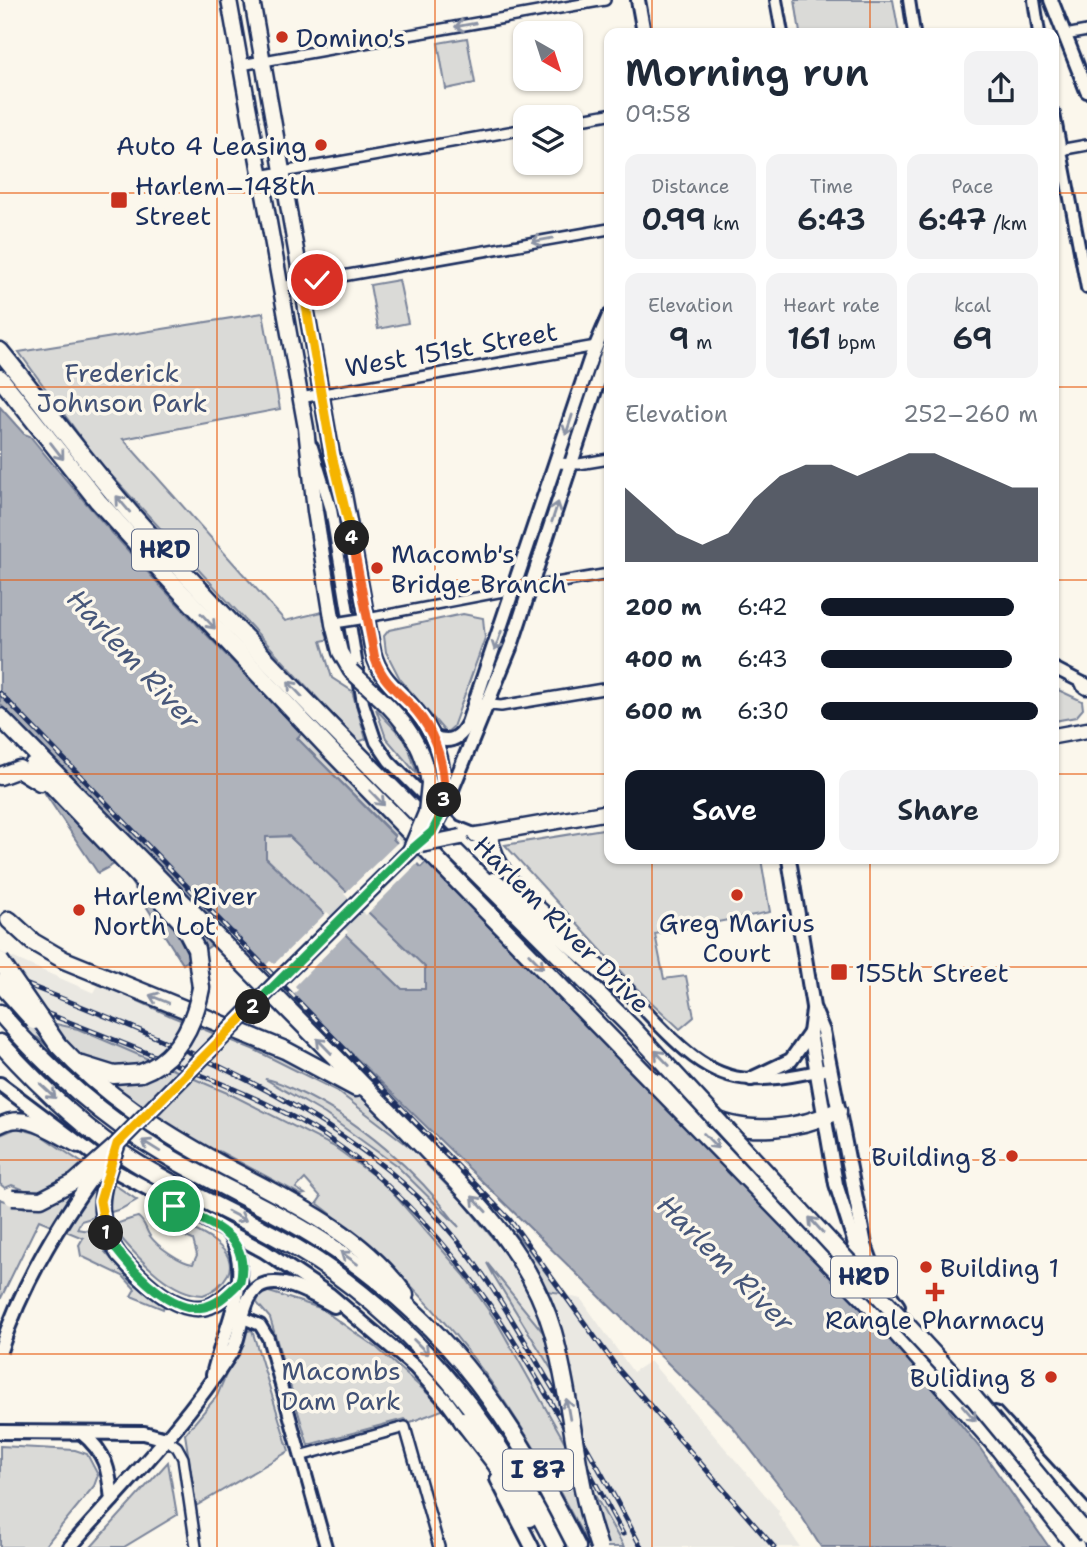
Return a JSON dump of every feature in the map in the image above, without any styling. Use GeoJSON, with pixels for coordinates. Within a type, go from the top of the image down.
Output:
{"type":"FeatureCollection","features":[{"type":"Feature","properties":{"kind":"highway","name":"Harlem River Drive"},"geometry":{"type":"LineString","coordinates":[[0,352],[132,514],[342,738],[632,1028],[982,1406],[1087,1535]]}},
{"type":"Feature","properties":{"kind":"highway","name":"Harlem River Drive"},"geometry":{"type":"LineString","coordinates":[[0,378],[129,536],[329,749],[884,1319],[1000,1450],[1076,1547]]}},
{"type":"Feature","properties":{"kind":"highway"},"geometry":{"type":"LineString","coordinates":[[0,717],[489,1214],[530,1275],[553,1332],[580,1482],[599,1547]]}},
{"type":"Feature","properties":{"kind":"highway"},"geometry":{"type":"LineString","coordinates":[[0,731],[59,796],[176,914],[193,940],[201,977],[192,1022],[175,1049],[160,1064],[141,1073],[121,1076],[103,1073],[72,1060]]}},
{"type":"Feature","properties":{"kind":"highway"},"geometry":{"type":"LineString","coordinates":[[0,776],[10,770],[23,770],[59,796]]}},
{"type":"Feature","properties":{"kind":"highway"},"geometry":{"type":"LineString","coordinates":[[460,858],[515,895],[585,960],[626,991]]}},
{"type":"Feature","properties":{"kind":"highway"},"geometry":{"type":"LineString","coordinates":[[4,916],[33,942],[64,960],[313,1063],[389,1113]]}},
{"type":"Feature","properties":{"kind":"highway"},"geometry":{"type":"LineString","coordinates":[[0,961],[58,1045]]}},
{"type":"Feature","properties":{"kind":"highway"},"geometry":{"type":"LineString","coordinates":[[0,984],[72,1060],[141,1117],[290,1200],[346,1237],[390,1275],[420,1317]]}},
{"type":"Feature","properties":{"kind":"highway","name":"I 87"},"geometry":{"type":"LineString","coordinates":[[5,1019],[70,1085],[125,1129],[167,1156],[310,1232],[373,1276],[420,1317],[457,1356],[505,1416],[534,1464],[577,1547]]}},
{"type":"Feature","properties":{"kind":"highway","name":"I 87"},"geometry":{"type":"LineString","coordinates":[[0,1043],[74,1116],[119,1151],[165,1179],[304,1253],[388,1316],[439,1365],[483,1420],[519,1477],[556,1547]]}},
{"type":"Feature","properties":{"kind":"highway"},"geometry":{"type":"LineString","coordinates":[[629,1057],[698,1110],[726,1123],[770,1128],[831,1114]]}},
{"type":"Feature","properties":{"kind":"highway"},"geometry":{"type":"LineString","coordinates":[[861,1246],[884,1319]]}},
{"type":"Feature","properties":{"kind":"highway"},"geometry":{"type":"LineString","coordinates":[[462,1420],[504,1476],[547,1547]]}},
{"type":"Feature","properties":{"kind":"main road"},"geometry":{"type":"LineString","coordinates":[[229,0],[306,428],[315,511],[337,623],[340,652],[351,671],[413,735],[421,752],[429,783],[436,835]]}},
{"type":"Feature","properties":{"kind":"main road"},"geometry":{"type":"LineString","coordinates":[[252,0],[332,455],[343,489],[364,618],[380,672],[418,712],[433,737],[442,766],[445,803],[451,826],[461,837]]}},
{"type":"Feature","properties":{"kind":"main road"},"geometry":{"type":"LineString","coordinates":[[638,0],[643,28]]}},
{"type":"Feature","properties":{"kind":"main road"},"geometry":{"type":"LineString","coordinates":[[1051,0],[1087,90]]}},
{"type":"Feature","properties":{"kind":"main road"},"geometry":{"type":"LineString","coordinates":[[433,737],[444,741],[457,738],[481,704],[514,590],[557,463],[604,348]]}},
{"type":"Feature","properties":{"kind":"main road"},"geometry":{"type":"LineString","coordinates":[[436,835],[481,704],[530,587],[571,464],[604,349]]}},
{"type":"Feature","properties":{"kind":"main road"},"geometry":{"type":"LineString","coordinates":[[1060,735],[1087,730]]}},
{"type":"Feature","properties":{"kind":"main road"},"geometry":{"type":"LineString","coordinates":[[410,850],[426,813],[429,783]]}},
{"type":"Feature","properties":{"kind":"main road"},"geometry":{"type":"LineString","coordinates":[[0,1351],[24,1292],[51,1238],[117,1144],[410,850],[436,835],[461,837],[604,814]]}},
{"type":"Feature","properties":{"kind":"main road"},"geometry":{"type":"LineString","coordinates":[[790,864],[813,1007],[823,1031],[830,1069],[830,1154],[842,1204],[861,1246],[894,1301],[1087,1513]]}},
{"type":"Feature","properties":{"kind":"main road"},"geometry":{"type":"LineString","coordinates":[[813,1007],[810,1033],[816,1071],[845,1151],[861,1246]]}},
{"type":"Feature","properties":{"kind":"main road"},"geometry":{"type":"LineString","coordinates":[[751,1079],[791,1060],[810,1033]]}},
{"type":"Feature","properties":{"kind":"main road"},"geometry":{"type":"LineString","coordinates":[[0,1075],[37,1111]]}},
{"type":"Feature","properties":{"kind":"main road"},"geometry":{"type":"LineString","coordinates":[[0,1084],[78,1145],[138,1186],[298,1272],[415,1367],[462,1420],[532,1547]]}},
{"type":"Feature","properties":{"kind":"main road"},"geometry":{"type":"LineString","coordinates":[[0,1125],[14,1119],[26,1120],[78,1145]]}},
{"type":"Feature","properties":{"kind":"main road"},"geometry":{"type":"LineString","coordinates":[[6,1195],[34,1200],[56,1194],[117,1144]]}},
{"type":"Feature","properties":{"kind":"main road"},"geometry":{"type":"LineString","coordinates":[[117,1144],[100,1207],[106,1233],[119,1255],[166,1296],[193,1308],[211,1305],[240,1282]]}},
{"type":"Feature","properties":{"kind":"main road"},"geometry":{"type":"LineString","coordinates":[[830,1154],[845,1151]]}},
{"type":"Feature","properties":{"kind":"main road"},"geometry":{"type":"LineString","coordinates":[[842,1204],[855,1200]]}},
{"type":"Feature","properties":{"kind":"main road"},"geometry":{"type":"LineString","coordinates":[[70,1547],[198,1402],[233,1352],[240,1258],[230,1235]]}},
{"type":"Feature","properties":{"kind":"main road"},"geometry":{"type":"LineString","coordinates":[[237,1315],[252,1293],[271,1283],[307,1293],[353,1316]]}},
{"type":"Feature","properties":{"kind":"main road"},"geometry":{"type":"LineString","coordinates":[[0,1432],[145,1433],[166,1439]]}},
{"type":"Feature","properties":{"kind":"main road"},"geometry":{"type":"LineString","coordinates":[[82,1433],[96,1444],[107,1461],[112,1500]]}},
{"type":"Feature","properties":{"kind":"street"},"geometry":{"type":"LineString","coordinates":[[241,65],[605,0]]}},
{"type":"Feature","properties":{"kind":"street"},"geometry":{"type":"LineString","coordinates":[[776,0],[781,28]]}},
{"type":"Feature","properties":{"kind":"street"},"geometry":{"type":"LineString","coordinates":[[909,0],[913,28]]}},
{"type":"Feature","properties":{"kind":"street"},"geometry":{"type":"LineString","coordinates":[[1034,0],[1038,28]]}},
{"type":"Feature","properties":{"kind":"street"},"geometry":{"type":"LineString","coordinates":[[1065,36],[1087,31]]}},
{"type":"Feature","properties":{"kind":"street"},"geometry":{"type":"LineString","coordinates":[[583,119],[604,115]]}},
{"type":"Feature","properties":{"kind":"street"},"geometry":{"type":"LineString","coordinates":[[260,176],[513,131]]}},
{"type":"Feature","properties":{"kind":"street"},"geometry":{"type":"LineString","coordinates":[[1059,150],[1087,145]]}},
{"type":"Feature","properties":{"kind":"street"},"geometry":{"type":"LineString","coordinates":[[1059,158],[1085,260],[1087,288]]}},
{"type":"Feature","properties":{"kind":"street"},"geometry":{"type":"LineString","coordinates":[[280,287],[604,230]]}},
{"type":"Feature","properties":{"kind":"street","name":"West 151st Street"},"geometry":{"type":"LineString","coordinates":[[300,398],[604,346]]}},
{"type":"Feature","properties":{"kind":"street"},"geometry":{"type":"LineString","coordinates":[[306,428],[331,509],[363,703],[376,742],[389,761],[456,827],[471,834],[492,834],[604,814]]}},
{"type":"Feature","properties":{"kind":"street"},"geometry":{"type":"LineString","coordinates":[[331,509],[335,491],[332,455]]}},
{"type":"Feature","properties":{"kind":"street"},"geometry":{"type":"LineString","coordinates":[[557,463],[604,460]]}},
{"type":"Feature","properties":{"kind":"street"},"geometry":{"type":"LineString","coordinates":[[315,511],[331,509]]}},
{"type":"Feature","properties":{"kind":"street"},"geometry":{"type":"LineString","coordinates":[[337,623],[604,575]]}},
{"type":"Feature","properties":{"kind":"street"},"geometry":{"type":"LineString","coordinates":[[1059,671],[1086,686]]}},
{"type":"Feature","properties":{"kind":"street"},"geometry":{"type":"LineString","coordinates":[[481,704],[501,706],[604,689]]}},
{"type":"Feature","properties":{"kind":"street","name":"Harlem River Drive"},"geometry":{"type":"LineString","coordinates":[[492,834],[500,863],[509,876],[700,1063],[719,1074],[751,1079],[830,1069]]}},
{"type":"Feature","properties":{"kind":"street"},"geometry":{"type":"LineString","coordinates":[[237,1315],[260,1325],[268,1338],[326,1547]]}},
{"type":"Feature","properties":{"kind":"street"},"geometry":{"type":"LineString","coordinates":[[300,1455],[405,1427],[439,1547]]}},
{"type":"Feature","properties":{"kind":"street"},"geometry":{"type":"LineString","coordinates":[[166,1439],[177,1447],[183,1458],[196,1547]]}},
{"type":"Feature","properties":{"kind":"shaded area"},"geometry":{"type":"Polygon","coordinates":[[[0,952],[94,993],[99,983],[255,1050],[337,1091],[410,1147],[547,1291],[581,1299],[633,1372],[650,1361],[779,1511],[778,1514],[800,1547],[624,1547],[498,1324],[464,1275],[384,1183],[333,1146],[288,1122],[144,1057],[0,998],[0,952]]]}},
{"type":"Feature","properties":{"kind":"green space"},"geometry":{"type":"Polygon","coordinates":[[[795,0],[893,0],[898,28],[799,28],[795,0]]]}},
{"type":"Feature","properties":{"kind":"green space"},"geometry":{"type":"Polygon","coordinates":[[[467,38],[475,83],[446,89],[438,43],[467,38]]]}},
{"type":"Feature","properties":{"kind":"green space"},"geometry":{"type":"Polygon","coordinates":[[[399,280],[408,323],[378,329],[370,285],[399,280]]]}},
{"type":"Feature","properties":{"kind":"green space","name":"Frederick Johnson Park"},"geometry":{"type":"Polygon","coordinates":[[[263,313],[280,409],[123,439],[285,621],[326,611],[331,639],[321,641],[332,678],[352,691],[366,739],[358,742],[98,461],[19,352],[263,313]]]}},
{"type":"Feature","properties":{"kind":"green space"},"geometry":{"type":"Polygon","coordinates":[[[463,614],[483,618],[485,638],[453,727],[446,733],[400,679],[386,652],[384,636],[389,630],[463,614]]]}},
{"type":"Feature","properties":{"kind":"green space"},"geometry":{"type":"Polygon","coordinates":[[[1059,690],[1082,701],[1083,709],[1076,717],[1059,720],[1059,690]]]}},
{"type":"Feature","properties":{"kind":"green space"},"geometry":{"type":"Polygon","coordinates":[[[376,709],[407,742],[417,774],[386,738],[376,709]]]}},
{"type":"Feature","properties":{"kind":"green space"},"geometry":{"type":"Polygon","coordinates":[[[302,733],[426,862],[421,867],[393,839],[395,836],[297,738],[302,733]]]}},
{"type":"Feature","properties":{"kind":"green space"},"geometry":{"type":"Polygon","coordinates":[[[604,829],[604,864],[762,864],[770,912],[655,934],[664,979],[686,976],[694,1017],[680,1029],[632,984],[505,845],[604,829]]]}},
{"type":"Feature","properties":{"kind":"green space"},"geometry":{"type":"Polygon","coordinates":[[[289,836],[426,967],[425,989],[402,989],[266,858],[266,837],[289,836]]]}},
{"type":"Feature","properties":{"kind":"green space"},"geometry":{"type":"Polygon","coordinates":[[[100,981],[258,1045],[360,1095],[406,1139],[410,1147],[337,1091],[255,1050],[173,1017],[99,983],[100,981]]]}},
{"type":"Feature","properties":{"kind":"green space"},"geometry":{"type":"Polygon","coordinates":[[[12,1014],[78,1029],[232,1095],[333,1146],[384,1183],[464,1275],[498,1324],[624,1547],[589,1547],[535,1449],[474,1358],[402,1276],[317,1203],[321,1197],[305,1179],[296,1188],[305,1194],[301,1195],[219,1151],[210,1167],[68,1066],[38,1038],[26,1033],[12,1014]]]}},
{"type":"Feature","properties":{"kind":"green space"},"geometry":{"type":"Polygon","coordinates":[[[265,1079],[281,1083],[319,1102],[385,1148],[424,1186],[459,1227],[397,1166],[325,1114],[265,1079]]]}},
{"type":"Feature","properties":{"kind":"green space"},"geometry":{"type":"Polygon","coordinates":[[[17,1128],[39,1134],[137,1200],[121,1209],[81,1221],[77,1229],[101,1229],[138,1217],[158,1244],[176,1257],[193,1264],[197,1255],[193,1240],[153,1223],[150,1216],[155,1212],[205,1236],[226,1253],[230,1263],[228,1274],[223,1281],[203,1295],[191,1293],[158,1275],[122,1239],[105,1252],[131,1281],[164,1306],[163,1309],[131,1296],[135,1289],[123,1276],[81,1256],[79,1245],[83,1238],[39,1220],[0,1300],[0,1199],[25,1208],[27,1191],[12,1185],[5,1188],[0,1184],[0,1135],[17,1128]]]}},
{"type":"Feature","properties":{"kind":"green space"},"geometry":{"type":"Polygon","coordinates":[[[423,1152],[481,1198],[526,1246],[561,1293],[547,1291],[521,1273],[464,1203],[423,1161],[423,1152]]]}},
{"type":"Feature","properties":{"kind":"green space"},"geometry":{"type":"Polygon","coordinates":[[[487,1263],[572,1368],[561,1385],[494,1276],[487,1263]]]}},
{"type":"Feature","properties":{"kind":"green space","name":"Macombs Dam Park"},"geometry":{"type":"Polygon","coordinates":[[[266,1291],[320,1308],[377,1348],[445,1409],[408,1423],[404,1419],[308,1445],[270,1318],[257,1303],[258,1296],[266,1291]]]}},
{"type":"Feature","properties":{"kind":"green space","name":"Macombs Dam Park"},"geometry":{"type":"Polygon","coordinates":[[[252,1330],[289,1451],[196,1506],[185,1434],[217,1396],[244,1332],[252,1330]]]}},
{"type":"Feature","properties":{"kind":"green space"},"geometry":{"type":"Polygon","coordinates":[[[0,1446],[75,1450],[87,1454],[98,1475],[94,1486],[44,1547],[0,1547],[0,1446]]]}},
{"type":"Feature","properties":{"kind":"green space"},"geometry":{"type":"Polygon","coordinates":[[[168,1462],[177,1515],[124,1547],[91,1547],[168,1462]]]}},
{"type":"Feature","properties":{"kind":"water","name":"Harlem River"},"geometry":{"type":"Polygon","coordinates":[[[0,407],[24,434],[30,436],[162,588],[302,733],[297,738],[395,837],[393,839],[421,867],[426,862],[489,925],[737,1178],[920,1371],[948,1403],[949,1410],[980,1448],[1049,1547],[821,1547],[795,1506],[732,1426],[294,997],[233,931],[183,964],[118,862],[98,873],[26,765],[43,749],[0,704],[0,407]],[[289,836],[266,837],[266,858],[402,989],[425,989],[425,967],[289,836]]]}},
{"type":"Feature","properties":{"kind":"pier"},"geometry":{"type":"Polygon","coordinates":[[[398,835],[398,839],[421,862],[429,859],[421,866],[418,863],[366,915],[344,894],[398,842],[395,838],[398,835]]]}},
{"type":"Feature","properties":{"kind":"pier"},"geometry":{"type":"Polygon","coordinates":[[[327,912],[348,932],[295,986],[298,990],[293,994],[289,989],[285,993],[266,974],[269,970],[265,966],[270,961],[274,964],[327,912]]]}},
{"type":"Feature","properties":{"kind":"railway"},"geometry":{"type":"LineString","coordinates":[[0,693],[510,1220],[618,1369],[774,1547]]}},
{"type":"Feature","properties":{"kind":"railway"},"geometry":{"type":"LineString","coordinates":[[0,974],[111,1018],[225,1069],[281,1098],[382,1165],[443,1223],[489,1284],[568,1415],[641,1547]]}},
{"type":"Feature","properties":{"kind":"railway"},"geometry":{"type":"LineString","coordinates":[[0,995],[177,1065],[271,1106],[325,1136],[375,1175],[420,1218],[461,1265],[497,1316],[563,1423],[623,1534]]}},
{"type":"Feature","properties":{"kind":"place","name":"Domino's"},"geometry":{"type":"Point","coordinates":[282,37]}},
{"type":"Feature","properties":{"kind":"place","name":"Auto 4 Leasing"},"geometry":{"type":"Point","coordinates":[321,145]}},
{"type":"Feature","properties":{"kind":"place","name":"Harlem–148th Street"},"geometry":{"type":"Point","coordinates":[119,200]}},
{"type":"Feature","properties":{"kind":"place","name":"Macomb's Bridge Branch"},"geometry":{"type":"Point","coordinates":[377,568]}},
{"type":"Feature","properties":{"kind":"place","name":"Greg Marius Court"},"geometry":{"type":"Point","coordinates":[737,895]}},
{"type":"Feature","properties":{"kind":"place","name":"Harlem River North Lot"},"geometry":{"type":"Point","coordinates":[79,910]}},
{"type":"Feature","properties":{"kind":"place","name":"155th Street"},"geometry":{"type":"Point","coordinates":[839,972]}},
{"type":"Feature","properties":{"kind":"place","name":"Building 8"},"geometry":{"type":"Point","coordinates":[1012,1156]}},
{"type":"Feature","properties":{"kind":"place","name":"Building 1"},"geometry":{"type":"Point","coordinates":[926,1267]}},
{"type":"Feature","properties":{"kind":"place","name":"Rangle Pharmacy"},"geometry":{"type":"Point","coordinates":[935,1292]}},
{"type":"Feature","properties":{"kind":"place","name":"Buliding 8"},"geometry":{"type":"Point","coordinates":[1051,1377]}},
{"type":"Feature","properties":{"kind":"route"},"geometry":{"type":"LineString","coordinates":[[174,1206],[230,1235],[236,1246],[241,1265],[240,1282],[221,1300],[211,1305],[193,1308],[174,1301],[148,1283],[119,1255],[113,1245],[106,1233],[100,1207],[117,1144],[410,850],[432,832],[444,809],[444,776],[433,737],[418,712],[387,683],[375,659],[343,489],[332,455],[302,283],[317,280]]}}]}
